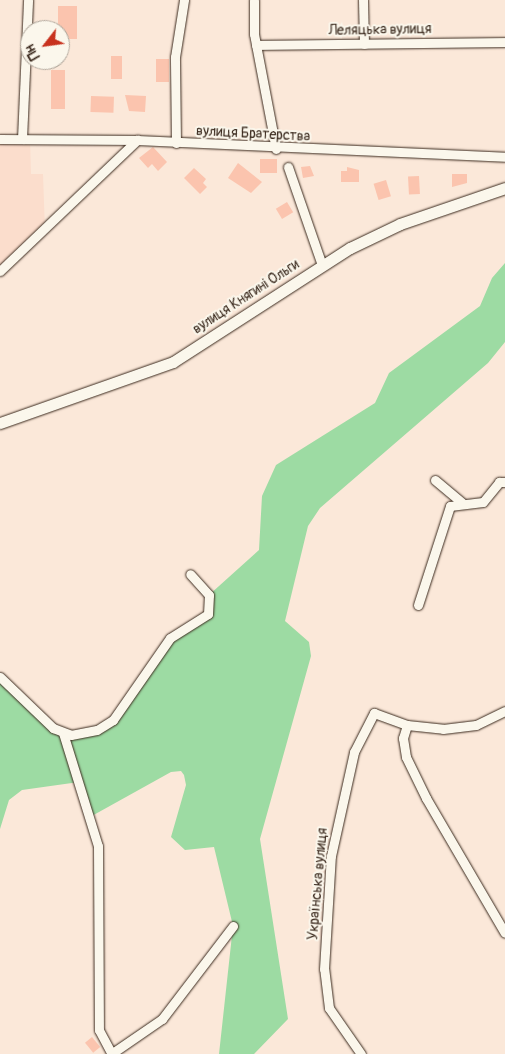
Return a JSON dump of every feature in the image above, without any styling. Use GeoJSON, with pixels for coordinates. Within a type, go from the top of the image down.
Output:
{"type":"FeatureCollection","features":[{"type":"Feature","properties":{"kind":"street"},"geometry":{"type":"LineString","coordinates":[[22,139],[28,0]]}},
{"type":"Feature","properties":{"kind":"street"},"geometry":{"type":"LineString","coordinates":[[176,143],[175,57],[184,0]]}},
{"type":"Feature","properties":{"kind":"street"},"geometry":{"type":"LineString","coordinates":[[254,0],[256,45],[276,149]]}},
{"type":"Feature","properties":{"kind":"street"},"geometry":{"type":"LineString","coordinates":[[363,0],[364,44]]}},
{"type":"Feature","properties":{"kind":"street","name":"Леляцька вулиця"},"geometry":{"type":"LineString","coordinates":[[256,45],[505,42]]}},
{"type":"Feature","properties":{"kind":"street","name":"вулиця Братерства"},"geometry":{"type":"LineString","coordinates":[[0,139],[137,140],[276,149],[505,157]]}},
{"type":"Feature","properties":{"kind":"street"},"geometry":{"type":"LineString","coordinates":[[0,271],[137,140]]}},
{"type":"Feature","properties":{"kind":"street"},"geometry":{"type":"LineString","coordinates":[[288,167],[322,266]]}},
{"type":"Feature","properties":{"kind":"street","name":"вулиця Княгині Ольги"},"geometry":{"type":"LineString","coordinates":[[0,423],[173,362],[322,266],[383,231],[505,188]]}},
{"type":"Feature","properties":{"kind":"street"},"geometry":{"type":"LineString","coordinates":[[435,480],[462,503]]}},
{"type":"Feature","properties":{"kind":"street"},"geometry":{"type":"LineString","coordinates":[[418,605],[450,506],[462,503],[483,502],[499,482],[505,482]]}},
{"type":"Feature","properties":{"kind":"street"},"geometry":{"type":"LineString","coordinates":[[63,733],[91,732],[113,720],[164,645],[176,632],[208,614],[209,595],[190,574]]}},
{"type":"Feature","properties":{"kind":"street"},"geometry":{"type":"LineString","coordinates":[[0,677],[63,733],[98,846],[99,1030],[111,1054],[162,1019],[233,926]]}},
{"type":"Feature","properties":{"kind":"street"},"geometry":{"type":"LineString","coordinates":[[505,711],[476,724],[443,729],[407,725],[403,738],[414,774],[505,933]]}},
{"type":"Feature","properties":{"kind":"street","name":"Українська вулиця"},"geometry":{"type":"LineString","coordinates":[[360,1054],[329,1008],[324,969],[332,856],[343,790],[354,752],[374,713],[407,725]]}},
{"type":"Feature","properties":{"kind":"shaded area"},"geometry":{"type":"Polygon","coordinates":[[[0,139],[30,139],[31,174],[43,174],[45,231],[0,271],[0,139]]]}},
{"type":"Feature","properties":{"kind":"green space"},"geometry":{"type":"Polygon","coordinates":[[[505,263],[505,342],[488,363],[320,508],[308,526],[285,621],[309,642],[311,656],[260,839],[288,1019],[254,1054],[219,1054],[233,926],[214,847],[185,850],[171,837],[186,785],[184,775],[181,771],[171,772],[90,817],[79,782],[22,790],[9,800],[0,829],[0,682],[63,733],[105,726],[164,645],[204,618],[209,595],[259,550],[262,496],[276,465],[375,403],[389,373],[480,306],[492,278],[505,263]]]}},
{"type":"Feature","properties":{"kind":"building"},"geometry":{"type":"Polygon","coordinates":[[[58,6],[77,6],[77,39],[70,39],[70,20],[58,20],[58,6]]]}},
{"type":"Feature","properties":{"kind":"building"},"geometry":{"type":"Polygon","coordinates":[[[111,56],[122,56],[122,79],[111,79],[111,56]]]}},
{"type":"Feature","properties":{"kind":"building"},"geometry":{"type":"Polygon","coordinates":[[[156,59],[169,59],[169,82],[156,82],[156,59]]]}},
{"type":"Feature","properties":{"kind":"building"},"geometry":{"type":"Polygon","coordinates":[[[51,70],[65,70],[65,109],[51,109],[51,70]]]}},
{"type":"Feature","properties":{"kind":"building"},"geometry":{"type":"Polygon","coordinates":[[[125,95],[146,96],[145,112],[129,111],[125,95]]]}},
{"type":"Feature","properties":{"kind":"building"},"geometry":{"type":"Polygon","coordinates":[[[91,96],[114,97],[113,113],[90,112],[91,96]]]}},
{"type":"Feature","properties":{"kind":"building"},"geometry":{"type":"Polygon","coordinates":[[[153,147],[167,162],[158,171],[152,164],[148,168],[139,158],[153,147]]]}},
{"type":"Feature","properties":{"kind":"building"},"geometry":{"type":"Polygon","coordinates":[[[260,159],[277,159],[277,173],[260,173],[260,159]]]}},
{"type":"Feature","properties":{"kind":"building"},"geometry":{"type":"Polygon","coordinates":[[[238,163],[262,182],[251,193],[228,178],[238,163]]]}},
{"type":"Feature","properties":{"kind":"building"},"geometry":{"type":"Polygon","coordinates":[[[310,166],[314,176],[303,178],[301,167],[310,166]]]}},
{"type":"Feature","properties":{"kind":"building"},"geometry":{"type":"Polygon","coordinates":[[[347,167],[359,170],[359,182],[341,182],[341,171],[347,171],[347,167]]]}},
{"type":"Feature","properties":{"kind":"building"},"geometry":{"type":"Polygon","coordinates":[[[194,168],[206,179],[203,183],[207,187],[200,194],[184,178],[194,168]]]}},
{"type":"Feature","properties":{"kind":"building"},"geometry":{"type":"Polygon","coordinates":[[[452,174],[467,174],[467,183],[452,187],[452,174]]]}},
{"type":"Feature","properties":{"kind":"building"},"geometry":{"type":"Polygon","coordinates":[[[419,176],[420,194],[409,195],[408,177],[419,176]]]}},
{"type":"Feature","properties":{"kind":"building"},"geometry":{"type":"Polygon","coordinates":[[[386,180],[391,196],[379,200],[374,184],[386,180]]]}},
{"type":"Feature","properties":{"kind":"building"},"geometry":{"type":"Polygon","coordinates":[[[287,202],[293,212],[282,219],[276,209],[287,202]]]}},
{"type":"Feature","properties":{"kind":"building"},"geometry":{"type":"Polygon","coordinates":[[[92,1037],[100,1047],[93,1053],[85,1043],[92,1037]]]}}]}
